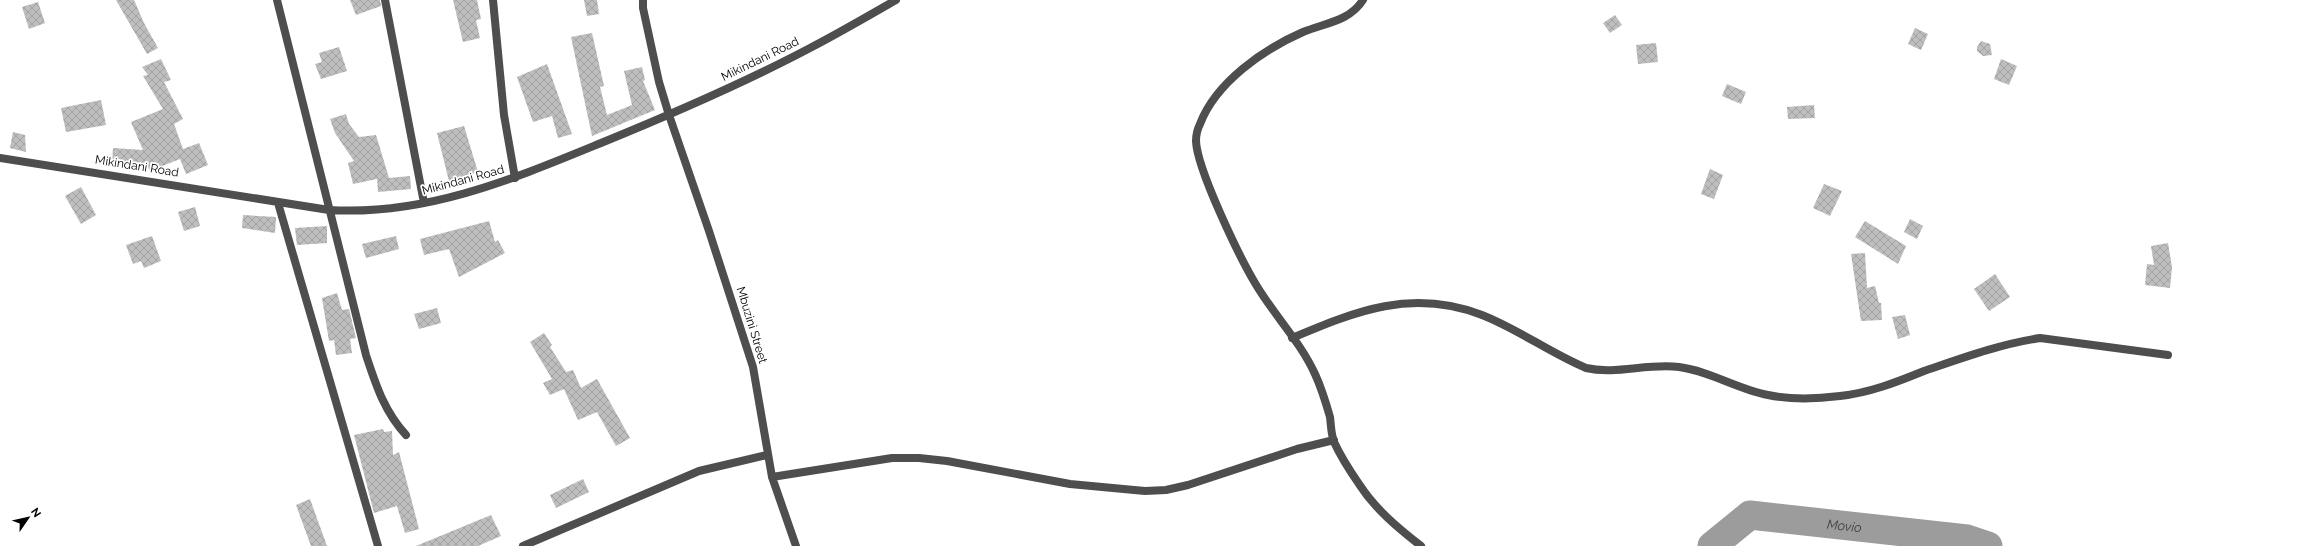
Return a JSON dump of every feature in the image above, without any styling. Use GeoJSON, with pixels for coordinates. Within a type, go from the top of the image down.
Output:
{"type":"FeatureCollection","features":[{"type":"Feature","properties":{"kind":"street"},"geometry":{"type":"LineString","coordinates":[[277,0],[296,70],[329,210],[353,297],[366,355],[376,384],[392,420],[406,434]]}},
{"type":"Feature","properties":{"kind":"street"},"geometry":{"type":"LineString","coordinates":[[385,0],[424,203]]}},
{"type":"Feature","properties":{"kind":"street"},"geometry":{"type":"LineString","coordinates":[[493,0],[504,115],[515,178]]}},
{"type":"Feature","properties":{"kind":"street","name":"Mbuzini Street"},"geometry":{"type":"LineString","coordinates":[[643,0],[642,8],[659,82],[753,367],[772,477],[796,546]]}},
{"type":"Feature","properties":{"kind":"street","name":"Mikindani Road"},"geometry":{"type":"LineString","coordinates":[[0,158],[329,210],[360,212],[394,209],[454,197],[515,178],[669,115],[810,48],[896,0]]}},
{"type":"Feature","properties":{"kind":"street"},"geometry":{"type":"LineString","coordinates":[[1364,0],[1358,9],[1346,17],[1303,32],[1264,52],[1247,64],[1215,98],[1200,123],[1196,139],[1199,157],[1206,178],[1254,283],[1315,374],[1330,417],[1334,440],[1344,462],[1366,493],[1385,516],[1421,546]]}},
{"type":"Feature","properties":{"kind":"street"},"geometry":{"type":"LineString","coordinates":[[278,203],[378,546]]}},
{"type":"Feature","properties":{"kind":"street"},"geometry":{"type":"LineString","coordinates":[[1292,338],[1347,315],[1386,305],[1429,302],[1457,307],[1483,315],[1586,368],[1599,371],[1661,365],[1681,367],[1707,374],[1767,395],[1800,399],[1841,396],[1881,387],[1987,350],[2019,341],[2040,338],[2168,356]]}},
{"type":"Feature","properties":{"kind":"street"},"geometry":{"type":"LineString","coordinates":[[772,477],[892,458],[919,458],[955,462],[1070,484],[1145,491],[1166,490],[1188,485],[1297,449],[1334,440]]}},
{"type":"Feature","properties":{"kind":"street"},"geometry":{"type":"LineString","coordinates":[[523,546],[699,471],[767,455]]}},
{"type":"Feature","properties":{"kind":"building"},"geometry":{"type":"Polygon","coordinates":[[[116,0],[134,0],[144,23],[158,48],[147,54],[116,0]]]}},
{"type":"Feature","properties":{"kind":"building"},"geometry":{"type":"Polygon","coordinates":[[[350,0],[380,0],[381,6],[356,15],[350,0]]]}},
{"type":"Feature","properties":{"kind":"building"},"geometry":{"type":"Polygon","coordinates":[[[453,0],[477,0],[481,19],[476,20],[480,38],[463,42],[453,0]]]}},
{"type":"Feature","properties":{"kind":"building"},"geometry":{"type":"Polygon","coordinates":[[[584,0],[597,0],[599,14],[587,16],[584,0]]]}},
{"type":"Feature","properties":{"kind":"building"},"geometry":{"type":"Polygon","coordinates":[[[38,2],[45,23],[29,29],[22,7],[38,2]]]}},
{"type":"Feature","properties":{"kind":"building"},"geometry":{"type":"Polygon","coordinates":[[[1615,15],[1622,25],[1610,33],[1603,23],[1615,15]]]}},
{"type":"Feature","properties":{"kind":"building"},"geometry":{"type":"Polygon","coordinates":[[[1915,28],[1928,34],[1921,50],[1908,44],[1915,28]]]}},
{"type":"Feature","properties":{"kind":"building"},"geometry":{"type":"Polygon","coordinates":[[[592,33],[604,86],[600,87],[607,115],[632,105],[624,71],[642,67],[645,80],[643,81],[655,110],[592,136],[571,37],[592,33]]]}},
{"type":"Feature","properties":{"kind":"building"},"geometry":{"type":"Polygon","coordinates":[[[1981,41],[1990,44],[1992,55],[1983,56],[1977,51],[1977,47],[1981,41]]]}},
{"type":"Feature","properties":{"kind":"building"},"geometry":{"type":"Polygon","coordinates":[[[1656,43],[1658,62],[1638,64],[1636,45],[1656,43]]]}},
{"type":"Feature","properties":{"kind":"building"},"geometry":{"type":"Polygon","coordinates":[[[339,47],[347,71],[321,79],[315,64],[322,62],[319,53],[339,47]]]}},
{"type":"Feature","properties":{"kind":"building"},"geometry":{"type":"Polygon","coordinates":[[[161,59],[171,80],[164,82],[183,119],[174,124],[183,149],[199,143],[208,165],[186,174],[180,159],[150,171],[147,165],[112,163],[113,148],[143,150],[131,122],[163,109],[143,76],[148,75],[142,67],[161,59]]]}},
{"type":"Feature","properties":{"kind":"building"},"geometry":{"type":"Polygon","coordinates":[[[2001,59],[2017,66],[2009,85],[1994,79],[2001,59]]]}},
{"type":"Feature","properties":{"kind":"building"},"geometry":{"type":"Polygon","coordinates":[[[547,64],[572,134],[558,138],[552,116],[533,122],[517,77],[547,64]]]}},
{"type":"Feature","properties":{"kind":"building"},"geometry":{"type":"Polygon","coordinates":[[[1727,84],[1746,92],[1741,104],[1722,96],[1727,84]]]}},
{"type":"Feature","properties":{"kind":"building"},"geometry":{"type":"Polygon","coordinates":[[[101,100],[106,125],[66,132],[61,108],[101,100]]]}},
{"type":"Feature","properties":{"kind":"building"},"geometry":{"type":"Polygon","coordinates":[[[1814,105],[1815,118],[1788,119],[1787,107],[1814,105]]]}},
{"type":"Feature","properties":{"kind":"building"},"geometry":{"type":"Polygon","coordinates":[[[346,114],[349,124],[359,137],[376,135],[389,178],[410,176],[411,189],[378,192],[377,179],[353,184],[348,163],[354,161],[335,133],[330,119],[346,114]]]}},
{"type":"Feature","properties":{"kind":"building"},"geometry":{"type":"Polygon","coordinates":[[[464,126],[478,172],[449,181],[437,133],[464,126]]]}},
{"type":"Feature","properties":{"kind":"building"},"geometry":{"type":"Polygon","coordinates":[[[13,132],[25,135],[26,152],[10,148],[13,132]]]}},
{"type":"Feature","properties":{"kind":"building"},"geometry":{"type":"Polygon","coordinates":[[[1710,169],[1723,175],[1714,199],[1701,194],[1710,169]]]}},
{"type":"Feature","properties":{"kind":"building"},"geometry":{"type":"Polygon","coordinates":[[[1824,184],[1842,191],[1830,216],[1813,208],[1824,184]]]}},
{"type":"Feature","properties":{"kind":"building"},"geometry":{"type":"Polygon","coordinates":[[[81,187],[96,215],[81,224],[65,196],[81,187]]]}},
{"type":"Feature","properties":{"kind":"building"},"geometry":{"type":"Polygon","coordinates":[[[195,207],[200,226],[184,231],[178,212],[195,207]]]}},
{"type":"Feature","properties":{"kind":"building"},"geometry":{"type":"Polygon","coordinates":[[[243,215],[276,217],[275,233],[242,228],[243,215]]]}},
{"type":"Feature","properties":{"kind":"building"},"geometry":{"type":"Polygon","coordinates":[[[1910,219],[1923,226],[1917,239],[1904,232],[1910,219]]]}},
{"type":"Feature","properties":{"kind":"building"},"geometry":{"type":"Polygon","coordinates":[[[489,221],[495,242],[498,240],[505,253],[459,277],[449,249],[424,255],[420,239],[489,221]]]}},
{"type":"Feature","properties":{"kind":"building"},"geometry":{"type":"Polygon","coordinates":[[[1865,221],[1906,246],[1898,264],[1855,237],[1865,221]]]}},
{"type":"Feature","properties":{"kind":"building"},"geometry":{"type":"Polygon","coordinates":[[[327,226],[327,243],[297,245],[295,228],[327,226]]]}},
{"type":"Feature","properties":{"kind":"building"},"geometry":{"type":"Polygon","coordinates":[[[152,236],[161,261],[144,268],[141,261],[133,264],[126,245],[152,236]]]}},
{"type":"Feature","properties":{"kind":"building"},"geometry":{"type":"Polygon","coordinates":[[[396,236],[399,249],[366,258],[362,244],[396,236]]]}},
{"type":"Feature","properties":{"kind":"building"},"geometry":{"type":"Polygon","coordinates":[[[2168,243],[2172,267],[2170,288],[2145,285],[2147,264],[2154,265],[2151,246],[2168,243]]]}},
{"type":"Feature","properties":{"kind":"building"},"geometry":{"type":"Polygon","coordinates":[[[1865,253],[1867,288],[1875,286],[1879,303],[1881,303],[1882,320],[1861,321],[1851,254],[1865,253]]]}},
{"type":"Feature","properties":{"kind":"building"},"geometry":{"type":"Polygon","coordinates":[[[1995,274],[2010,297],[1989,311],[1974,289],[1995,274]]]}},
{"type":"Feature","properties":{"kind":"building"},"geometry":{"type":"Polygon","coordinates":[[[337,293],[342,310],[349,309],[356,338],[350,339],[352,353],[336,355],[334,340],[329,341],[322,298],[337,293]]]}},
{"type":"Feature","properties":{"kind":"building"},"geometry":{"type":"Polygon","coordinates":[[[437,308],[441,323],[419,329],[414,314],[437,308]]]}},
{"type":"Feature","properties":{"kind":"building"},"geometry":{"type":"Polygon","coordinates":[[[1905,315],[1910,335],[1898,339],[1892,317],[1905,315]]]}},
{"type":"Feature","properties":{"kind":"building"},"geometry":{"type":"Polygon","coordinates":[[[544,333],[552,345],[550,347],[566,372],[573,370],[581,388],[597,379],[630,438],[616,446],[597,412],[578,420],[564,389],[550,395],[543,383],[552,379],[530,342],[544,333]]]}},
{"type":"Feature","properties":{"kind":"building"},"geometry":{"type":"Polygon","coordinates":[[[383,429],[384,432],[392,431],[393,455],[399,452],[419,529],[405,533],[397,506],[374,513],[354,435],[383,429]]]}},
{"type":"Feature","properties":{"kind":"building"},"geometry":{"type":"Polygon","coordinates":[[[583,479],[589,492],[556,508],[550,495],[583,479]]]}},
{"type":"Feature","properties":{"kind":"building"},"geometry":{"type":"Polygon","coordinates":[[[310,499],[327,546],[311,546],[296,505],[310,499]]]}},
{"type":"Feature","properties":{"kind":"building"},"geometry":{"type":"Polygon","coordinates":[[[491,515],[501,536],[478,546],[416,546],[491,515]]]}},
{"type":"Feature","properties":{"kind":"waterway","name":"Movio"},"geometry":{"type":"LineString","coordinates":[[1712,546],[1750,515],[1967,539],[1988,546]]}}]}
